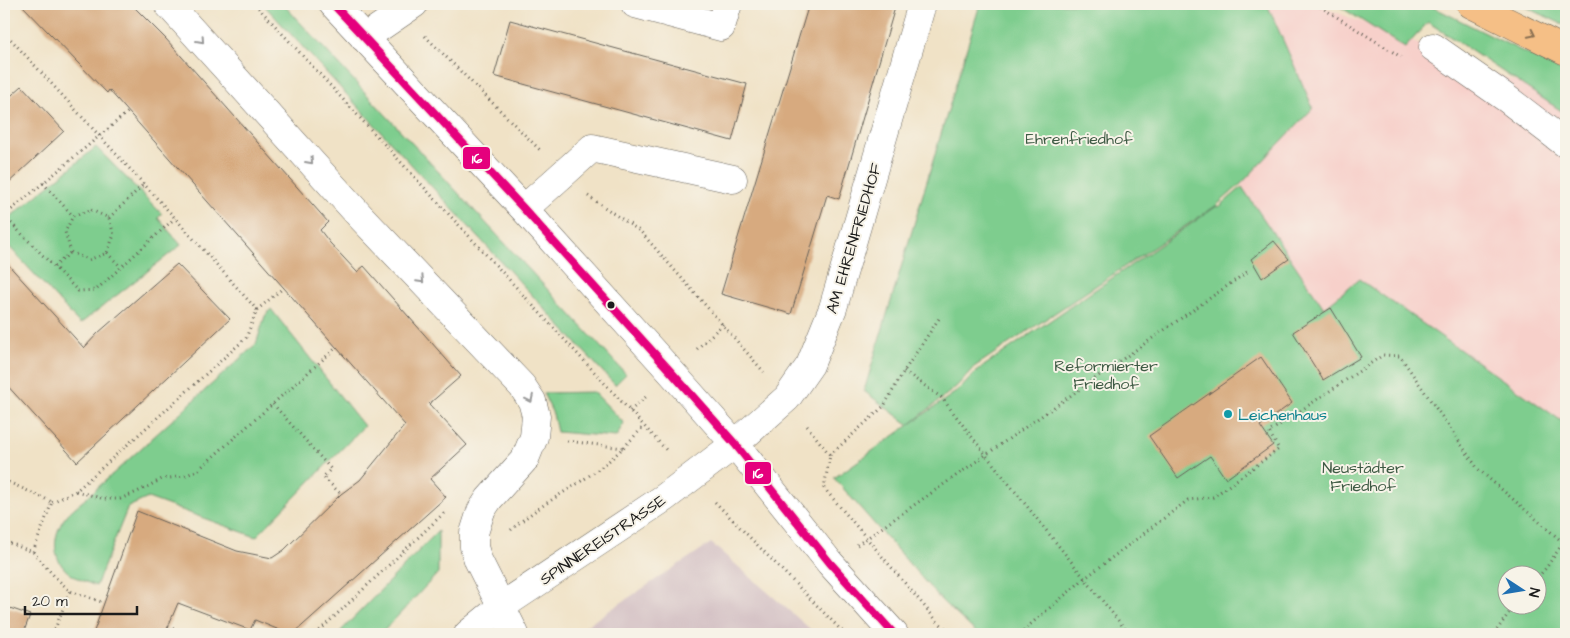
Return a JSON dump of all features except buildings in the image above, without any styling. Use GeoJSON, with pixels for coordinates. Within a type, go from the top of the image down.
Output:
{"type":"FeatureCollection","features":[{"type":"Feature","properties":{"kind":"main road"},"geometry":{"type":"LineString","coordinates":[[1471,4],[1566,51]]}},
{"type":"Feature","properties":{"kind":"street"},"geometry":{"type":"LineString","coordinates":[[168,4],[360,216],[522,386],[532,401],[536,416],[534,437],[525,458],[488,499],[481,511],[474,533],[474,547],[478,560],[515,634]]}},
{"type":"Feature","properties":{"kind":"street"},"geometry":{"type":"LineString","coordinates":[[333,4],[524,208],[735,444],[830,564],[894,634]]}},
{"type":"Feature","properties":{"kind":"street"},"geometry":{"type":"LineString","coordinates":[[635,4],[721,27],[728,4]]}},
{"type":"Feature","properties":{"kind":"street","name":"AM EHRENFRIEDHOF"},"geometry":{"type":"LineString","coordinates":[[735,444],[787,398],[810,365],[834,308],[922,4]]}},
{"type":"Feature","properties":{"kind":"street"},"geometry":{"type":"LineString","coordinates":[[364,38],[408,8]]}},
{"type":"Feature","properties":{"kind":"street"},"geometry":{"type":"LineString","coordinates":[[1433,47],[1506,98],[1566,144]]}},
{"type":"Feature","properties":{"kind":"street"},"geometry":{"type":"LineString","coordinates":[[524,208],[592,148],[733,179]]}},
{"type":"Feature","properties":{"kind":"street","name":"SPINNEREISTRASSE"},"geometry":{"type":"LineString","coordinates":[[468,634],[502,606],[664,498],[735,444]]}},
{"type":"Feature","properties":{"kind":"path"},"geometry":{"type":"LineString","coordinates":[[255,4],[691,478],[846,634]]}},
{"type":"Feature","properties":{"kind":"path"},"geometry":{"type":"LineString","coordinates":[[1316,4],[1406,60]]}},
{"type":"Feature","properties":{"kind":"path"},"geometry":{"type":"LineString","coordinates":[[408,8],[563,173],[584,193],[641,232],[787,398],[830,456]]}},
{"type":"Feature","properties":{"kind":"path"},"geometry":{"type":"LineString","coordinates":[[4,32],[257,310]]}},
{"type":"Feature","properties":{"kind":"path"},"geometry":{"type":"LineString","coordinates":[[128,112],[4,216],[78,291],[96,290],[175,218]]}},
{"type":"Feature","properties":{"kind":"path"},"geometry":{"type":"LineString","coordinates":[[43,183],[73,216]]}},
{"type":"Feature","properties":{"kind":"path"},"geometry":{"type":"LineString","coordinates":[[109,218],[144,184]]}},
{"type":"Feature","properties":{"kind":"path"},"geometry":{"type":"LineString","coordinates":[[91,210],[109,218],[114,235],[107,253],[88,260],[71,252],[65,232],[73,216],[91,210]]}},
{"type":"Feature","properties":{"kind":"path"},"geometry":{"type":"LineString","coordinates":[[54,267],[71,252]]}},
{"type":"Feature","properties":{"kind":"path"},"geometry":{"type":"LineString","coordinates":[[107,253],[121,268]]}},
{"type":"Feature","properties":{"kind":"path"},"geometry":{"type":"LineString","coordinates":[[830,564],[1250,270]]}},
{"type":"Feature","properties":{"kind":"path"},"geometry":{"type":"LineString","coordinates":[[33,552],[52,502],[76,491],[246,338],[257,310],[283,288]]}},
{"type":"Feature","properties":{"kind":"path"},"geometry":{"type":"LineString","coordinates":[[940,316],[904,371],[884,406],[830,456],[824,488],[937,621],[952,634]]}},
{"type":"Feature","properties":{"kind":"path"},"geometry":{"type":"LineString","coordinates":[[76,491],[104,499],[120,499],[162,479],[185,476],[198,470],[337,347]]}},
{"type":"Feature","properties":{"kind":"path"},"geometry":{"type":"LineString","coordinates":[[1019,634],[1084,579],[1188,500],[1213,497],[1279,449],[1269,432],[1383,355],[1400,356],[1478,470],[1565,544],[1548,566]]}},
{"type":"Feature","properties":{"kind":"path"},"geometry":{"type":"LineString","coordinates":[[904,371],[942,398],[1129,634]]}},
{"type":"Feature","properties":{"kind":"path"},"geometry":{"type":"LineString","coordinates":[[273,404],[331,469],[323,477],[341,494]]}},
{"type":"Feature","properties":{"kind":"path"},"geometry":{"type":"LineString","coordinates":[[478,560],[524,518],[597,470],[624,448],[644,426]]}},
{"type":"Feature","properties":{"kind":"path"},"geometry":{"type":"LineString","coordinates":[[534,437],[624,448]]}},
{"type":"Feature","properties":{"kind":"path"},"geometry":{"type":"LineString","coordinates":[[4,480],[52,502]]}},
{"type":"Feature","properties":{"kind":"path"},"geometry":{"type":"LineString","coordinates":[[316,634],[444,512],[488,499]]}},
{"type":"Feature","properties":{"kind":"path"},"geometry":{"type":"LineString","coordinates":[[4,541],[33,552],[70,591],[102,602]]}},
{"type":"Feature","properties":{"kind":"path"},"geometry":{"type":"LineString","coordinates":[[52,634],[70,591]]}},
{"type":"Feature","properties":{"kind":"path"},"geometry":{"type":"LineString","coordinates":[[1494,634],[1507,616]]}},
{"type":"Feature","properties":{"kind":"path"},"geometry":{"type":"LineString","coordinates":[[168,627],[187,634]]}},
{"type":"Feature","properties":{"kind":"shaded area"},"geometry":{"type":"Polygon","coordinates":[[[1267,4],[1315,4],[1566,101],[1566,424],[1359,279],[1324,308],[1241,184],[1313,108],[1267,4]]]}},
{"type":"Feature","properties":{"kind":"shaded area"},"geometry":{"type":"Polygon","coordinates":[[[711,543],[816,634],[574,634],[711,543]]]}},
{"type":"Feature","properties":{"kind":"green space"},"geometry":{"type":"Polygon","coordinates":[[[263,4],[283,4],[626,374],[615,385],[263,4]]]}},
{"type":"Feature","properties":{"kind":"green space","name":"Ehrenfriedhof"},"geometry":{"type":"Polygon","coordinates":[[[980,4],[1267,4],[1313,108],[1241,184],[1217,205],[974,367],[957,386],[909,425],[864,391],[980,4]]]}},
{"type":"Feature","properties":{"kind":"green space"},"geometry":{"type":"Polygon","coordinates":[[[1336,4],[1427,4],[1566,73],[1566,114],[1428,22],[1405,48],[1336,4]]]}},
{"type":"Feature","properties":{"kind":"green space"},"geometry":{"type":"Polygon","coordinates":[[[1520,4],[1566,4],[1566,26],[1520,4]]]}},
{"type":"Feature","properties":{"kind":"green space"},"geometry":{"type":"Polygon","coordinates":[[[96,147],[162,214],[158,218],[181,245],[80,324],[4,241],[4,222],[96,147]]]}},
{"type":"Feature","properties":{"kind":"green space","name":"Neustädter Friedhof"},"geometry":{"type":"Polygon","coordinates":[[[1242,187],[1324,308],[1359,279],[1566,424],[1566,634],[978,634],[942,601],[834,478],[960,389],[978,370],[1217,206],[1219,207],[1242,187]]]}},
{"type":"Feature","properties":{"kind":"green space"},"geometry":{"type":"Polygon","coordinates":[[[271,309],[364,426],[256,537],[148,498],[128,507],[96,586],[71,574],[62,566],[56,553],[56,539],[60,525],[66,516],[256,344],[265,316],[271,309]]]}},
{"type":"Feature","properties":{"kind":"green space"},"geometry":{"type":"Polygon","coordinates":[[[594,392],[624,423],[616,437],[557,432],[553,414],[543,393],[594,392]]]}},
{"type":"Feature","properties":{"kind":"green space"},"geometry":{"type":"Polygon","coordinates":[[[438,531],[438,573],[381,634],[338,634],[438,531]]]}},
{"type":"Feature","properties":{"kind":"transit line","name":"16"},"geometry":{"type":"LineString","coordinates":[[333,4],[524,209],[672,373],[735,444],[830,563],[894,634]]}},
{"type":"Feature","properties":{"kind":"place","name":"Leichenhaus"},"geometry":{"type":"Point","coordinates":[1228,414]}},
{"type":"Feature","properties":{"kind":"park label","name":"Reformierter Friedhof"},"geometry":{"type":"Point","coordinates":[1106,374]}}]}
